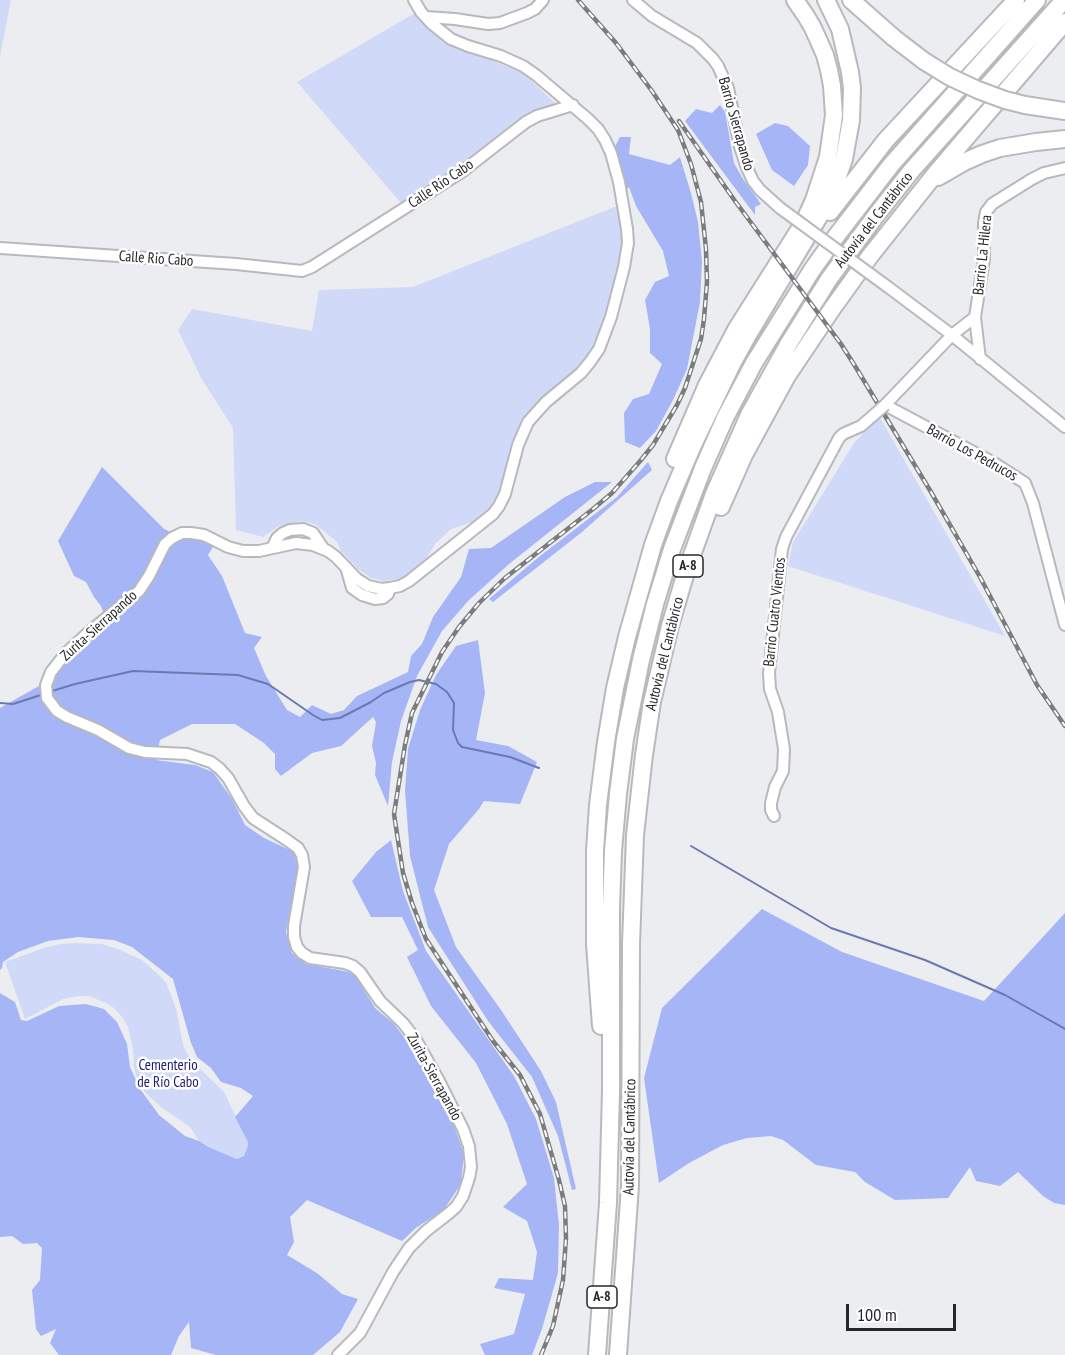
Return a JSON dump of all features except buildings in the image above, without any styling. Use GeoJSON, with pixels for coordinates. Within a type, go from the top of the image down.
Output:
{"type":"FeatureCollection","features":[{"type":"Feature","properties":{"kind":"highway"},"geometry":{"type":"LineString","coordinates":[[606,1239],[604,1088],[595,944],[595,851],[603,743],[611,688],[620,640],[645,545],[681,442],[736,328],[804,222],[828,157],[834,116],[829,70],[813,28],[795,0]]}},
{"type":"Feature","properties":{"kind":"highway"},"geometry":{"type":"LineString","coordinates":[[598,805],[615,688],[653,545],[685,464],[718,392],[770,297],[817,222],[844,159],[850,133],[852,104],[849,61],[840,29],[826,0]]}},
{"type":"Feature","properties":{"kind":"highway"},"geometry":{"type":"LineString","coordinates":[[851,0],[924,61],[968,86],[1005,100],[1065,111]]}},
{"type":"Feature","properties":{"kind":"highway"},"geometry":{"type":"LineString","coordinates":[[790,266],[855,177],[886,140],[1016,0]]}},
{"type":"Feature","properties":{"kind":"highway","name":"Autovía del Cantábrico"},"geometry":{"type":"LineString","coordinates":[[597,1355],[606,1239],[610,1127],[612,898],[617,805],[636,683],[672,549],[703,468],[731,408],[765,345],[812,270],[891,165],[1037,0]]}},
{"type":"Feature","properties":{"kind":"highway","name":"Autovía del Cantábrico"},"geometry":{"type":"LineString","coordinates":[[618,1355],[630,1186],[631,927],[635,835],[648,723],[656,681],[686,572],[726,465],[769,378],[829,279],[912,170],[1064,0]]}},
{"type":"Feature","properties":{"kind":"highway"},"geometry":{"type":"LineString","coordinates":[[641,778],[657,697],[681,611],[705,542],[744,455],[794,366],[831,309],[910,205],[1065,22]]}},
{"type":"Feature","properties":{"kind":"highway"},"geometry":{"type":"LineString","coordinates":[[910,205],[936,178],[982,154],[1018,144],[1065,139]]}},
{"type":"Feature","properties":{"kind":"street"},"geometry":{"type":"LineString","coordinates":[[414,0],[436,28],[451,39],[501,56],[530,70],[573,105]]}},
{"type":"Feature","properties":{"kind":"street"},"geometry":{"type":"LineString","coordinates":[[426,17],[500,23],[535,9],[543,0]]}},
{"type":"Feature","properties":{"kind":"street","name":"Barrio Sierrapando"},"geometry":{"type":"LineString","coordinates":[[633,0],[652,16],[697,44],[718,66],[728,88],[740,147],[747,168],[760,190],[780,208],[952,335]]}},
{"type":"Feature","properties":{"kind":"street","name":"Calle Río Cabo"},"geometry":{"type":"LineString","coordinates":[[312,267],[463,171],[526,122],[537,116],[573,105]]}},
{"type":"Feature","properties":{"kind":"street","name":"Zurita-Sierrapando"},"geometry":{"type":"LineString","coordinates":[[338,1355],[360,1334],[393,1272],[409,1248],[456,1207],[463,1196],[471,1167],[469,1146],[463,1129],[416,1040],[403,1023],[380,1001],[360,972],[345,963],[310,958],[297,946],[294,926],[304,867],[302,855],[295,846],[253,818],[228,778],[211,762],[187,754],[145,752],[129,748],[98,730],[62,714],[49,702],[46,685],[51,672],[65,654],[140,591],[162,548],[172,538],[182,533],[208,536],[237,550],[254,551],[296,543],[323,548],[336,556],[346,567],[352,588],[362,595],[375,599],[383,598],[388,594],[390,588],[409,581],[493,514],[505,494],[518,445],[528,422],[546,402],[586,367],[599,349],[606,333],[624,267],[628,243],[627,229],[619,182],[608,147],[594,124],[573,105]]}},
{"type":"Feature","properties":{"kind":"street","name":"Barrio La Hilera"},"geometry":{"type":"LineString","coordinates":[[980,358],[975,317],[984,260],[984,223],[989,207],[1032,179],[1044,173],[1065,168]]}},
{"type":"Feature","properties":{"kind":"street","name":"Calle Rio Cabo"},"geometry":{"type":"LineString","coordinates":[[0,248],[236,264],[302,271],[312,267]]}},
{"type":"Feature","properties":{"kind":"street"},"geometry":{"type":"LineString","coordinates":[[885,405],[952,335],[975,317]]}},
{"type":"Feature","properties":{"kind":"street"},"geometry":{"type":"LineString","coordinates":[[952,335],[1065,427]]}},
{"type":"Feature","properties":{"kind":"street","name":"Barrio Cuatro Vientos"},"geometry":{"type":"LineString","coordinates":[[774,816],[771,803],[775,787],[783,771],[784,749],[778,712],[770,689],[769,674],[782,549],[786,537],[839,438],[861,426],[885,405]]}},
{"type":"Feature","properties":{"kind":"street","name":"Barrio Los Pedrucos"},"geometry":{"type":"LineString","coordinates":[[885,405],[994,463],[1025,483],[1033,503],[1065,625]]}},
{"type":"Feature","properties":{"kind":"green space"},"geometry":{"type":"Polygon","coordinates":[[[0,0],[11,0],[0,56],[0,0]]]}},
{"type":"Feature","properties":{"kind":"green space"},"geometry":{"type":"Polygon","coordinates":[[[415,13],[432,31],[450,43],[524,74],[555,103],[517,120],[462,165],[401,203],[297,82],[415,13]]]}},
{"type":"Feature","properties":{"kind":"green space"},"geometry":{"type":"Polygon","coordinates":[[[617,206],[623,239],[621,259],[601,335],[587,359],[526,415],[518,431],[499,494],[488,510],[476,521],[451,529],[435,544],[422,566],[402,579],[384,581],[371,578],[358,569],[341,551],[337,542],[315,524],[301,521],[279,526],[263,537],[236,530],[233,428],[201,378],[178,330],[192,309],[312,331],[319,290],[413,287],[617,206]]]}},
{"type":"Feature","properties":{"kind":"green space"},"geometry":{"type":"Polygon","coordinates":[[[879,416],[1005,636],[788,566],[793,542],[854,443],[879,416]]]}},
{"type":"Feature","properties":{"kind":"green space","name":"Cementerio de Río Cabo"},"geometry":{"type":"Polygon","coordinates":[[[76,943],[102,944],[118,949],[142,960],[166,983],[177,1013],[187,1054],[224,1092],[248,1142],[248,1150],[244,1156],[237,1159],[204,1146],[190,1127],[161,1107],[144,1091],[134,1067],[133,1048],[128,1027],[114,1008],[89,996],[78,996],[63,999],[25,1019],[5,962],[44,948],[76,943]]]}},
{"type":"Feature","properties":{"kind":"shaded area"},"geometry":{"type":"Polygon","coordinates":[[[720,105],[725,112],[734,163],[761,204],[755,207],[755,215],[685,121],[696,109],[712,113],[720,105]]]}},
{"type":"Feature","properties":{"kind":"shaded area"},"geometry":{"type":"Polygon","coordinates":[[[775,123],[788,126],[810,146],[808,165],[794,186],[772,170],[756,134],[775,123]]]}},
{"type":"Feature","properties":{"kind":"shaded area"},"geometry":{"type":"Polygon","coordinates":[[[620,137],[631,137],[629,154],[670,165],[680,157],[698,222],[702,262],[700,302],[687,369],[656,431],[640,448],[625,442],[624,413],[633,399],[649,394],[662,364],[650,353],[650,329],[645,300],[655,282],[669,276],[663,251],[636,206],[629,187],[624,192],[613,150],[620,137]]]}},
{"type":"Feature","properties":{"kind":"shaded area"},"geometry":{"type":"Polygon","coordinates":[[[648,462],[652,470],[582,532],[493,602],[489,599],[540,556],[617,497],[648,462]]]}},
{"type":"Feature","properties":{"kind":"shaded area"},"geometry":{"type":"Polygon","coordinates":[[[102,467],[164,529],[184,538],[203,538],[214,545],[208,555],[222,576],[245,633],[262,637],[254,648],[266,676],[287,710],[300,717],[312,705],[331,714],[344,710],[357,696],[408,672],[411,656],[422,644],[433,617],[461,577],[469,549],[491,548],[565,497],[595,482],[612,482],[509,564],[469,600],[442,631],[417,676],[401,721],[392,762],[388,806],[375,775],[376,763],[372,746],[376,722],[373,717],[341,746],[312,753],[281,776],[275,769],[275,754],[264,743],[235,724],[192,724],[160,740],[156,760],[195,765],[213,772],[232,799],[245,825],[264,838],[294,852],[298,868],[286,932],[292,953],[306,964],[350,972],[356,977],[375,1008],[394,1024],[413,1049],[453,1123],[464,1153],[461,1184],[443,1211],[417,1227],[402,1241],[307,1200],[290,1217],[294,1242],[287,1255],[317,1273],[342,1294],[358,1299],[340,1332],[313,1355],[216,1355],[191,1348],[189,1322],[179,1336],[171,1355],[59,1355],[50,1343],[56,1329],[41,1336],[36,1329],[32,1290],[40,1280],[42,1248],[37,1243],[23,1244],[12,1236],[0,1237],[0,993],[15,1002],[21,1020],[27,1021],[59,1006],[86,1004],[104,1009],[117,1022],[127,1044],[130,1067],[140,1089],[159,1115],[185,1136],[237,1159],[244,1156],[248,1146],[235,1117],[253,1096],[241,1088],[221,1082],[211,1068],[197,1057],[173,979],[132,947],[114,940],[78,937],[48,941],[18,952],[3,962],[0,970],[0,708],[53,678],[85,640],[107,623],[101,606],[86,582],[74,576],[58,541],[102,467]]]}},
{"type":"Feature","properties":{"kind":"shaded area"},"geometry":{"type":"Polygon","coordinates":[[[478,640],[485,693],[476,740],[508,746],[537,762],[520,804],[484,801],[449,844],[434,890],[456,947],[541,1071],[556,1102],[576,1189],[572,1190],[558,1136],[532,1077],[488,1021],[428,927],[410,856],[405,791],[408,749],[420,710],[436,675],[456,646],[478,640]]]}},
{"type":"Feature","properties":{"kind":"shaded area"},"geometry":{"type":"Polygon","coordinates":[[[391,840],[403,891],[426,951],[514,1076],[536,1119],[554,1178],[559,1225],[558,1273],[532,1355],[485,1355],[480,1344],[514,1334],[525,1294],[494,1288],[499,1278],[533,1280],[537,1252],[527,1221],[503,1207],[527,1184],[507,1124],[476,1063],[431,1006],[407,957],[418,950],[402,917],[371,917],[352,881],[376,852],[391,840]]]}},
{"type":"Feature","properties":{"kind":"shaded area"},"geometry":{"type":"Polygon","coordinates":[[[762,909],[842,952],[984,1001],[1065,913],[1065,1205],[1054,1203],[1043,1196],[1018,1172],[1000,1186],[976,1181],[970,1167],[948,1198],[895,1200],[865,1182],[855,1172],[816,1165],[783,1140],[771,1136],[747,1138],[723,1145],[689,1163],[659,1183],[644,1078],[662,1008],[762,909]]]}},
{"type":"Feature","properties":{"kind":"waterway"},"geometry":{"type":"LineString","coordinates":[[49,692],[133,671],[238,675],[268,684],[322,720],[340,718],[384,693],[419,680],[436,684],[447,692],[454,703],[453,730],[462,747],[510,757],[539,768]]}},
{"type":"Feature","properties":{"kind":"waterway"},"geometry":{"type":"LineString","coordinates":[[0,703],[13,704],[44,694]]}},
{"type":"Feature","properties":{"kind":"waterway"},"geometry":{"type":"LineString","coordinates":[[691,846],[831,928],[925,960],[1005,995],[1065,1029]]}},
{"type":"Feature","properties":{"kind":"railway"},"geometry":{"type":"LineString","coordinates":[[541,1355],[553,1326],[563,1280],[566,1238],[565,1206],[559,1180],[540,1114],[520,1075],[493,1041],[426,939],[403,873],[394,814],[412,713],[442,652],[479,603],[505,578],[612,493],[641,460],[653,445],[677,405],[701,339],[707,282],[706,249],[701,202],[691,164],[678,130],[652,91],[616,43],[578,0]]}},
{"type":"Feature","properties":{"kind":"railway"},"geometry":{"type":"LineString","coordinates":[[679,121],[841,344],[980,577],[1037,685],[1065,726]]}}]}
